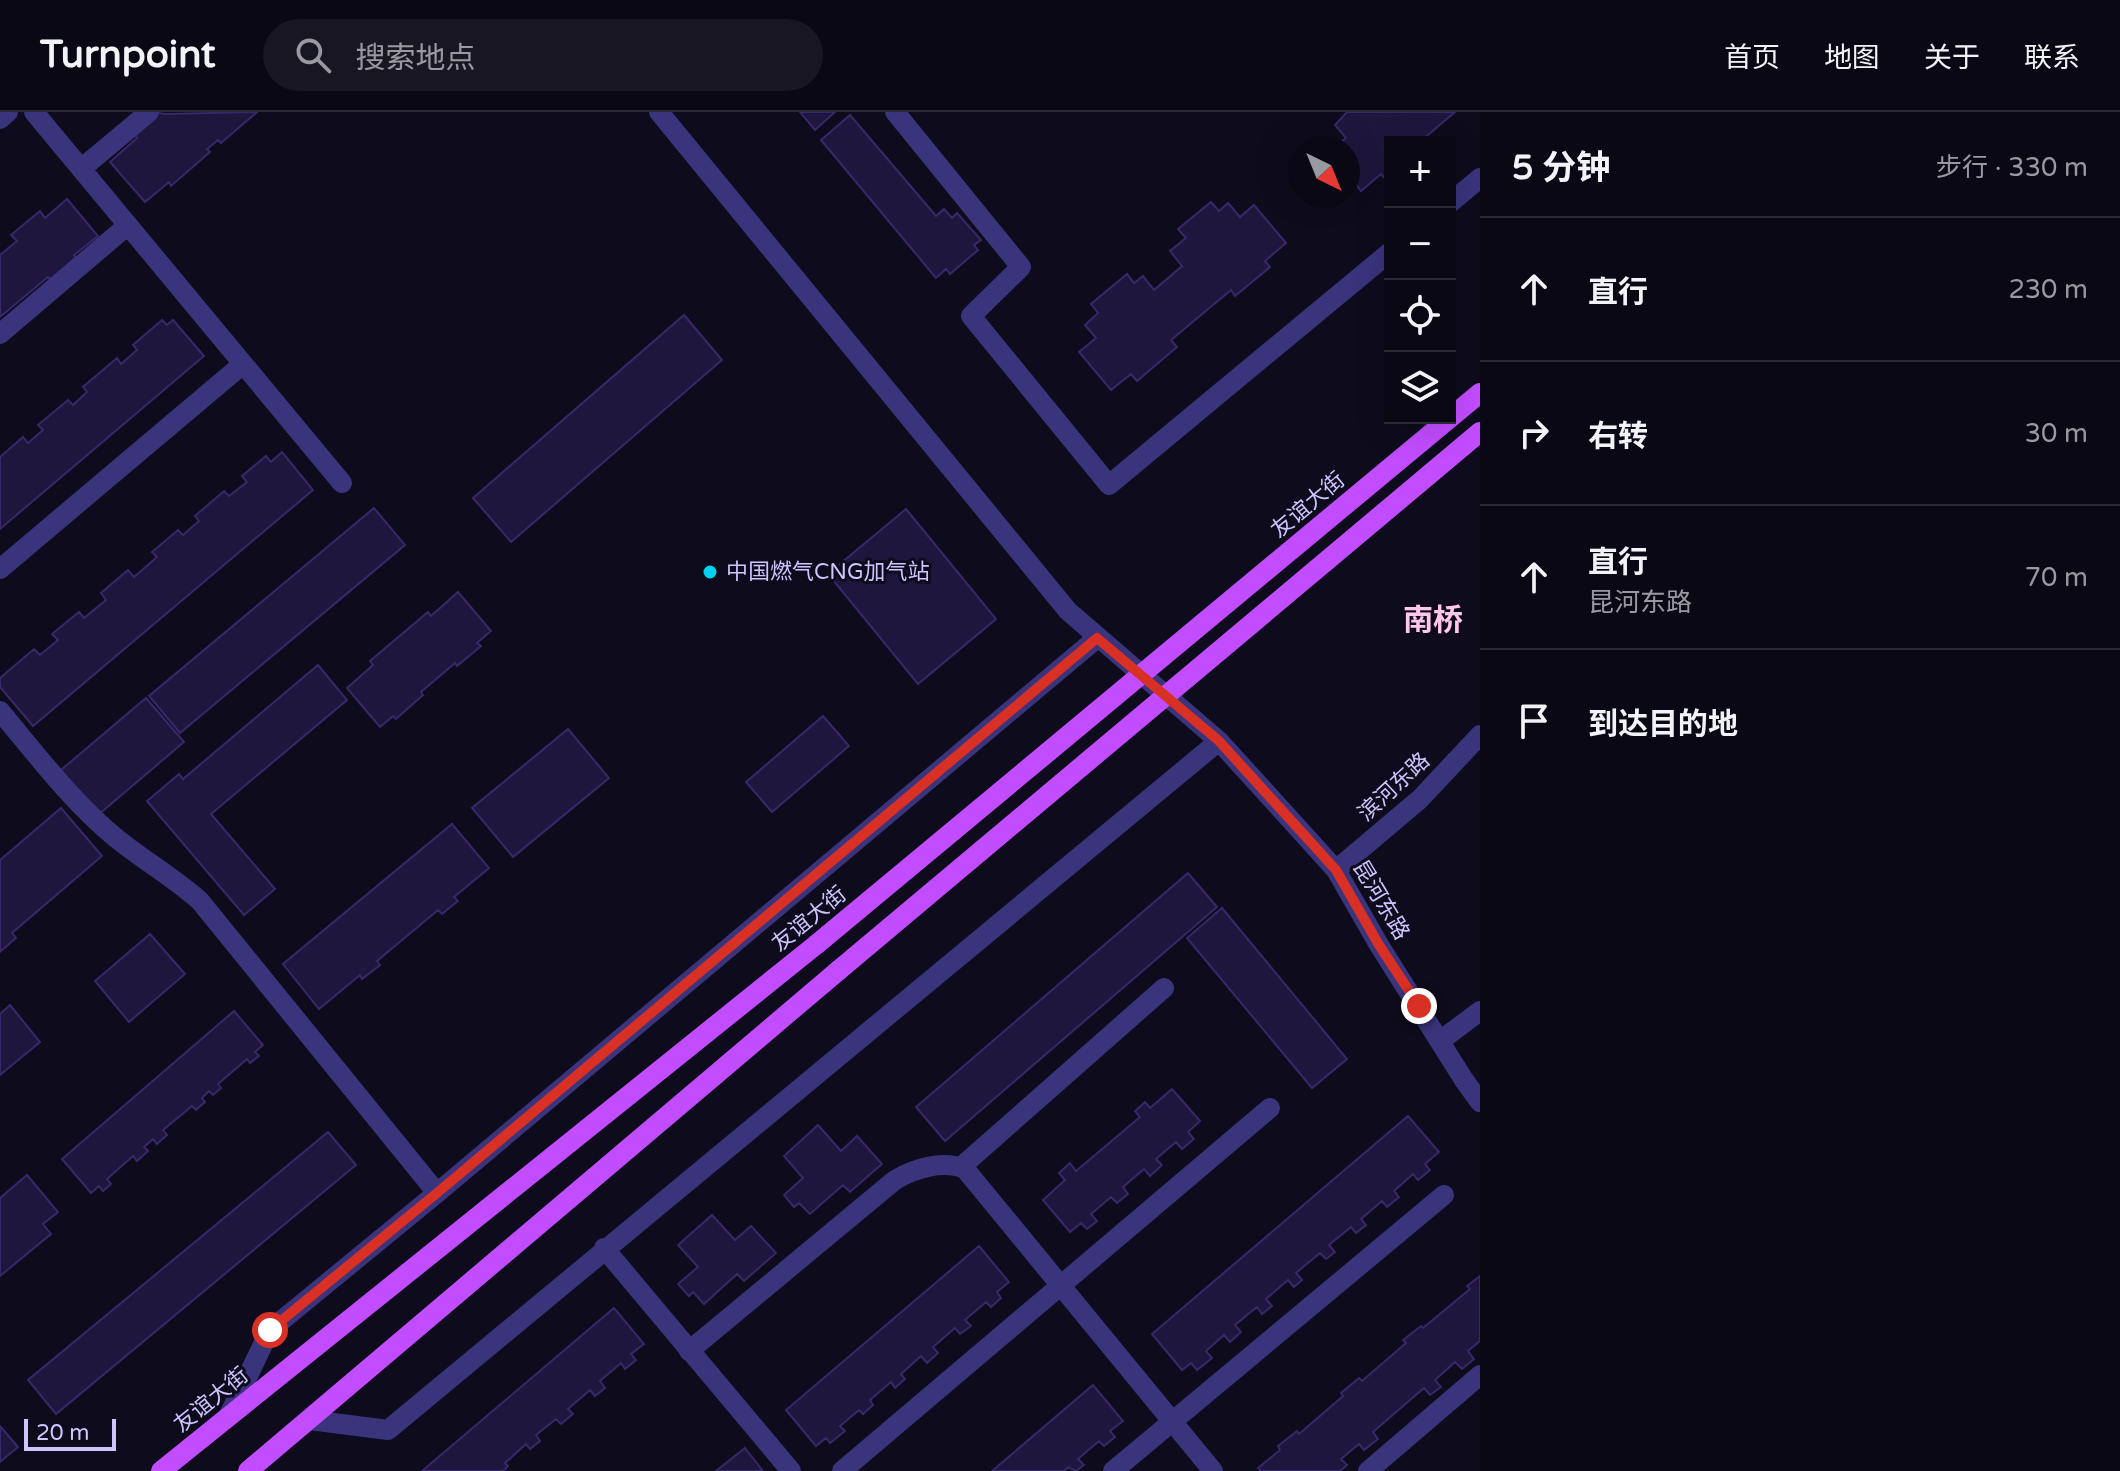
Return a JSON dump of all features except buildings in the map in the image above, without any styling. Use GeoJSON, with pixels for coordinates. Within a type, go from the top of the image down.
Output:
{"type":"FeatureCollection","features":[{"type":"Feature","properties":{"kind":"main road","name":"友谊大街"},"geometry":{"type":"LineString","coordinates":[[161,1471],[817,944],[1480,393]]}},
{"type":"Feature","properties":{"kind":"main road"},"geometry":{"type":"LineString","coordinates":[[248,1471],[1480,432]]}},
{"type":"Feature","properties":{"kind":"street"},"geometry":{"type":"LineString","coordinates":[[0,119],[8,112]]}},
{"type":"Feature","properties":{"kind":"street"},"geometry":{"type":"LineString","coordinates":[[34,112],[342,483]]}},
{"type":"Feature","properties":{"kind":"street"},"geometry":{"type":"LineString","coordinates":[[81,169],[149,112]]}},
{"type":"Feature","properties":{"kind":"street","name":"昆河东路"},"geometry":{"type":"LineString","coordinates":[[659,112],[1068,611],[1219,741],[1336,870],[1379,945],[1480,1102]]}},
{"type":"Feature","properties":{"kind":"street"},"geometry":{"type":"LineString","coordinates":[[895,112],[1021,267],[971,316],[1109,485],[1384,257]]}},
{"type":"Feature","properties":{"kind":"street"},"geometry":{"type":"LineString","coordinates":[[1456,198],[1480,178]]}},
{"type":"Feature","properties":{"kind":"street"},"geometry":{"type":"LineString","coordinates":[[0,334],[128,225]]}},
{"type":"Feature","properties":{"kind":"street"},"geometry":{"type":"LineString","coordinates":[[0,569],[243,364]]}},
{"type":"Feature","properties":{"kind":"street"},"geometry":{"type":"LineString","coordinates":[[229,1415],[270,1330],[1097,638]]}},
{"type":"Feature","properties":{"kind":"street"},"geometry":{"type":"LineString","coordinates":[[0,711],[84,808],[117,838],[200,901],[437,1193]]}},
{"type":"Feature","properties":{"kind":"street","name":"滨河东路"},"geometry":{"type":"LineString","coordinates":[[1336,870],[1420,799],[1480,735]]}},
{"type":"Feature","properties":{"kind":"street"},"geometry":{"type":"LineString","coordinates":[[310,1420],[388,1430],[1219,741]]}},
{"type":"Feature","properties":{"kind":"street"},"geometry":{"type":"LineString","coordinates":[[961,1167],[1164,988]]}},
{"type":"Feature","properties":{"kind":"street"},"geometry":{"type":"LineString","coordinates":[[1440,1041],[1480,1011]]}},
{"type":"Feature","properties":{"kind":"street"},"geometry":{"type":"LineString","coordinates":[[842,1471],[1270,1108]]}},
{"type":"Feature","properties":{"kind":"street"},"geometry":{"type":"LineString","coordinates":[[689,1351],[895,1180],[911,1170],[952,1164],[965,1169],[1213,1471]]}},
{"type":"Feature","properties":{"kind":"street"},"geometry":{"type":"LineString","coordinates":[[1113,1471],[1444,1195]]}},
{"type":"Feature","properties":{"kind":"street"},"geometry":{"type":"LineString","coordinates":[[604,1248],[791,1471]]}},
{"type":"Feature","properties":{"kind":"street"},"geometry":{"type":"LineString","coordinates":[[1368,1471],[1480,1375]]}},
{"type":"Feature","properties":{"kind":"place","name":"中国燃气CNG加气站"},"geometry":{"type":"Point","coordinates":[710,572]}},
{"type":"Feature","properties":{"kind":"district","name":"南桥"},"geometry":{"type":"Point","coordinates":[1433,620]}},
{"type":"Feature","properties":{"kind":"route"},"geometry":{"type":"LineString","coordinates":[[270,1330],[1097,638],[1219,741],[1336,870],[1419,1006]]}}]}
